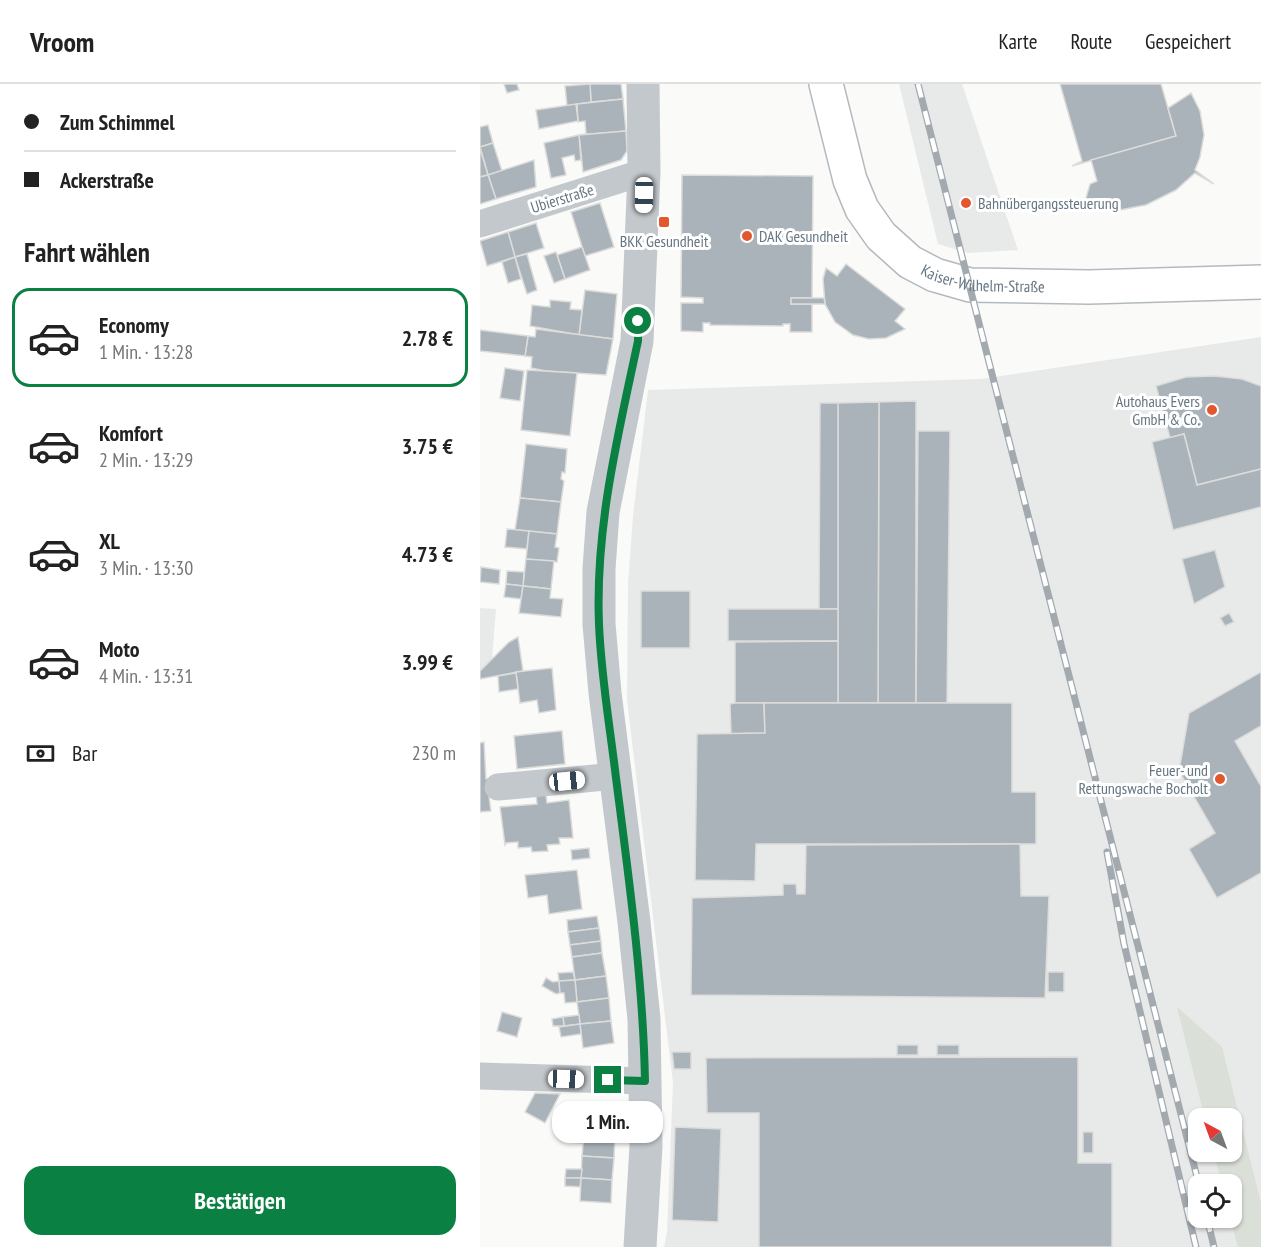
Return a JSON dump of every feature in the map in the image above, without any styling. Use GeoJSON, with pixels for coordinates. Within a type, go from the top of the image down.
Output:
{"type":"FeatureCollection","features":[{"type":"Feature","properties":{"kind":"main road","name":"Kaiser-Wilhelm-Straße"},"geometry":{"type":"LineString","coordinates":[[826,84],[850,180],[862,209],[881,236],[910,262],[934,275],[970,285],[1089,287],[1261,282]]}},
{"type":"Feature","properties":{"kind":"street"},"geometry":{"type":"LineString","coordinates":[[640,1247],[646,1146],[644,1019],[600,636],[599,569],[603,512],[638,341],[644,172],[643,84]]}},
{"type":"Feature","properties":{"kind":"street","name":"Ubierstraße"},"geometry":{"type":"LineString","coordinates":[[480,224],[644,172]]}},
{"type":"Feature","properties":{"kind":"street"},"geometry":{"type":"LineString","coordinates":[[498,787],[616,776]]}},
{"type":"Feature","properties":{"kind":"street"},"geometry":{"type":"LineString","coordinates":[[480,1076],[645,1081]]}},
{"type":"Feature","properties":{"kind":"shaded area"},"geometry":{"type":"Polygon","coordinates":[[[899,84],[962,84],[1018,250],[968,253],[938,244],[899,84]]]}},
{"type":"Feature","properties":{"kind":"shaded area"},"geometry":{"type":"Polygon","coordinates":[[[1261,337],[1261,1247],[664,1247],[667,1232],[673,1083],[627,700],[628,584],[633,516],[648,390],[981,379],[1261,337]]]}},
{"type":"Feature","properties":{"kind":"shaded area"},"geometry":{"type":"Polygon","coordinates":[[[480,608],[496,609],[492,659],[480,671],[480,608]]]}},
{"type":"Feature","properties":{"kind":"shaded area"},"geometry":{"type":"Polygon","coordinates":[[[1177,1007],[1222,1047],[1237,1108],[1202,1108],[1177,1007]]]}},
{"type":"Feature","properties":{"kind":"shaded area"},"geometry":{"type":"Polygon","coordinates":[[[1242,1127],[1261,1203],[1261,1247],[1238,1247],[1233,1228],[1242,1228],[1242,1174],[1219,1174],[1216,1162],[1242,1162],[1242,1127]]]}},
{"type":"Feature","properties":{"kind":"building"},"geometry":{"type":"Polygon","coordinates":[[[504,84],[517,84],[519,90],[507,93],[504,84]]]}},
{"type":"Feature","properties":{"kind":"building"},"geometry":{"type":"Polygon","coordinates":[[[590,84],[621,84],[623,99],[591,102],[590,84]]]}},
{"type":"Feature","properties":{"kind":"building"},"geometry":{"type":"Polygon","coordinates":[[[590,84],[591,102],[567,106],[565,86],[590,84]]]}},
{"type":"Feature","properties":{"kind":"building"},"geometry":{"type":"Polygon","coordinates":[[[1060,84],[1161,84],[1176,136],[1072,166],[1082,161],[1060,84]]]}},
{"type":"Feature","properties":{"kind":"building"},"geometry":{"type":"Polygon","coordinates":[[[1191,93],[1200,111],[1204,135],[1195,170],[1214,184],[1195,173],[1176,190],[1146,205],[1120,210],[1084,205],[1090,184],[1097,181],[1091,160],[1176,136],[1168,108],[1191,93]]]}},
{"type":"Feature","properties":{"kind":"building"},"geometry":{"type":"Polygon","coordinates":[[[623,99],[626,131],[579,135],[586,134],[585,121],[578,122],[577,104],[623,99]]]}},
{"type":"Feature","properties":{"kind":"building"},"geometry":{"type":"Polygon","coordinates":[[[576,104],[578,121],[539,129],[536,110],[576,104]]]}},
{"type":"Feature","properties":{"kind":"building"},"geometry":{"type":"Polygon","coordinates":[[[488,125],[493,143],[480,147],[480,127],[488,125]]]}},
{"type":"Feature","properties":{"kind":"building"},"geometry":{"type":"Polygon","coordinates":[[[626,131],[627,151],[621,160],[583,172],[579,135],[626,131]]]}},
{"type":"Feature","properties":{"kind":"building"},"geometry":{"type":"Polygon","coordinates":[[[579,135],[581,160],[575,161],[574,155],[562,158],[566,175],[551,178],[544,143],[579,135]]]}},
{"type":"Feature","properties":{"kind":"building"},"geometry":{"type":"Polygon","coordinates":[[[493,143],[502,171],[488,175],[480,147],[493,143]]]}},
{"type":"Feature","properties":{"kind":"building"},"geometry":{"type":"Polygon","coordinates":[[[480,148],[488,175],[480,177],[480,148]]]}},
{"type":"Feature","properties":{"kind":"building"},"geometry":{"type":"Polygon","coordinates":[[[534,160],[536,187],[496,199],[488,175],[534,160]]]}},
{"type":"Feature","properties":{"kind":"building"},"geometry":{"type":"Polygon","coordinates":[[[488,175],[496,199],[480,204],[480,177],[488,175]]]}},
{"type":"Feature","properties":{"kind":"building","name":"DAK Gesundheit"},"geometry":{"type":"Polygon","coordinates":[[[682,175],[813,176],[812,298],[791,298],[791,304],[812,304],[812,332],[790,332],[790,324],[783,324],[783,326],[710,325],[710,323],[703,323],[703,332],[681,331],[681,303],[703,303],[703,298],[681,297],[682,175]]]}},
{"type":"Feature","properties":{"kind":"building","name":"Bahnübergangssteuerung"},"geometry":{"type":"Polygon","coordinates":[[[968,197],[971,207],[964,209],[962,199],[968,197]]]}},
{"type":"Feature","properties":{"kind":"building"},"geometry":{"type":"Polygon","coordinates":[[[600,203],[614,247],[585,256],[571,212],[600,203]]]}},
{"type":"Feature","properties":{"kind":"building"},"geometry":{"type":"Polygon","coordinates":[[[536,223],[544,248],[515,257],[508,232],[536,223]]]}},
{"type":"Feature","properties":{"kind":"building"},"geometry":{"type":"Polygon","coordinates":[[[508,232],[515,257],[487,266],[480,241],[508,232]]]}},
{"type":"Feature","properties":{"kind":"building"},"geometry":{"type":"Polygon","coordinates":[[[582,247],[590,270],[565,279],[557,255],[582,247]]]}},
{"type":"Feature","properties":{"kind":"building"},"geometry":{"type":"Polygon","coordinates":[[[556,252],[565,279],[554,283],[544,256],[556,252]]]}},
{"type":"Feature","properties":{"kind":"building"},"geometry":{"type":"Polygon","coordinates":[[[527,254],[537,290],[527,294],[515,257],[527,254]]]}},
{"type":"Feature","properties":{"kind":"building"},"geometry":{"type":"Polygon","coordinates":[[[515,257],[521,279],[508,283],[502,262],[515,257]]]}},
{"type":"Feature","properties":{"kind":"building"},"geometry":{"type":"Polygon","coordinates":[[[846,264],[905,309],[895,321],[905,329],[886,338],[869,339],[853,335],[835,322],[825,304],[823,279],[826,268],[837,276],[846,264]]]}},
{"type":"Feature","properties":{"kind":"building"},"geometry":{"type":"Polygon","coordinates":[[[585,290],[617,294],[613,339],[579,335],[585,290]]]}},
{"type":"Feature","properties":{"kind":"building"},"geometry":{"type":"Polygon","coordinates":[[[791,298],[824,298],[825,304],[791,304],[791,298]]]}},
{"type":"Feature","properties":{"kind":"building"},"geometry":{"type":"Polygon","coordinates":[[[550,300],[571,302],[570,309],[582,310],[579,335],[530,326],[532,305],[550,307],[550,300]]]}},
{"type":"Feature","properties":{"kind":"building"},"geometry":{"type":"Polygon","coordinates":[[[536,329],[613,339],[606,375],[531,368],[532,357],[525,356],[528,336],[535,337],[536,329]]]}},
{"type":"Feature","properties":{"kind":"building"},"geometry":{"type":"Polygon","coordinates":[[[480,330],[528,336],[525,356],[480,351],[480,330]]]}},
{"type":"Feature","properties":{"kind":"building"},"geometry":{"type":"Polygon","coordinates":[[[505,368],[524,371],[520,401],[500,398],[505,368]]]}},
{"type":"Feature","properties":{"kind":"building"},"geometry":{"type":"Polygon","coordinates":[[[527,370],[577,373],[570,436],[521,430],[527,370]]]}},
{"type":"Feature","properties":{"kind":"building","name":"Autohaus Evers GmbH & Co."},"geometry":{"type":"Polygon","coordinates":[[[1214,376],[1242,379],[1261,386],[1261,469],[1197,485],[1184,434],[1170,438],[1156,386],[1186,377],[1214,376]]]}},
{"type":"Feature","properties":{"kind":"building"},"geometry":{"type":"Polygon","coordinates":[[[916,401],[916,703],[878,703],[879,402],[916,401]]]}},
{"type":"Feature","properties":{"kind":"building"},"geometry":{"type":"Polygon","coordinates":[[[879,402],[878,703],[838,703],[838,403],[879,402]]]}},
{"type":"Feature","properties":{"kind":"building"},"geometry":{"type":"Polygon","coordinates":[[[820,403],[838,403],[838,609],[819,609],[820,403]]]}},
{"type":"Feature","properties":{"kind":"building"},"geometry":{"type":"Polygon","coordinates":[[[918,431],[950,431],[947,703],[916,703],[918,431]]]}},
{"type":"Feature","properties":{"kind":"building"},"geometry":{"type":"Polygon","coordinates":[[[1184,434],[1197,485],[1261,469],[1261,507],[1173,530],[1152,442],[1184,434]]]}},
{"type":"Feature","properties":{"kind":"building"},"geometry":{"type":"Polygon","coordinates":[[[526,444],[567,449],[565,473],[562,472],[561,479],[564,481],[561,502],[520,498],[526,444]]]}},
{"type":"Feature","properties":{"kind":"building"},"geometry":{"type":"Polygon","coordinates":[[[520,498],[561,502],[557,534],[515,530],[520,498]]]}},
{"type":"Feature","properties":{"kind":"building"},"geometry":{"type":"Polygon","coordinates":[[[507,529],[529,531],[527,549],[505,547],[507,529]]]}},
{"type":"Feature","properties":{"kind":"building"},"geometry":{"type":"Polygon","coordinates":[[[529,531],[557,534],[555,547],[559,548],[557,562],[526,559],[529,531]]]}},
{"type":"Feature","properties":{"kind":"building"},"geometry":{"type":"Polygon","coordinates":[[[1215,550],[1225,587],[1194,604],[1182,559],[1215,550]]]}},
{"type":"Feature","properties":{"kind":"building"},"geometry":{"type":"Polygon","coordinates":[[[526,559],[554,561],[551,589],[523,586],[526,559]]]}},
{"type":"Feature","properties":{"kind":"building"},"geometry":{"type":"Polygon","coordinates":[[[481,567],[500,570],[499,584],[480,582],[481,567]]]}},
{"type":"Feature","properties":{"kind":"building"},"geometry":{"type":"Polygon","coordinates":[[[507,571],[524,572],[523,586],[506,584],[507,571]]]}},
{"type":"Feature","properties":{"kind":"building"},"geometry":{"type":"Polygon","coordinates":[[[506,584],[523,586],[521,599],[504,597],[506,584]]]}},
{"type":"Feature","properties":{"kind":"building"},"geometry":{"type":"Polygon","coordinates":[[[523,586],[551,589],[550,598],[563,599],[561,617],[519,613],[523,586]]]}},
{"type":"Feature","properties":{"kind":"building"},"geometry":{"type":"Polygon","coordinates":[[[641,591],[690,591],[690,648],[641,648],[641,591]]]}},
{"type":"Feature","properties":{"kind":"building"},"geometry":{"type":"Polygon","coordinates":[[[728,609],[838,609],[838,641],[728,641],[728,609]]]}},
{"type":"Feature","properties":{"kind":"building"},"geometry":{"type":"Polygon","coordinates":[[[1229,613],[1234,622],[1225,626],[1220,618],[1229,613]]]}},
{"type":"Feature","properties":{"kind":"building"},"geometry":{"type":"Polygon","coordinates":[[[518,637],[523,671],[480,679],[480,671],[509,642],[518,637]]]}},
{"type":"Feature","properties":{"kind":"building"},"geometry":{"type":"Polygon","coordinates":[[[838,641],[838,703],[735,703],[735,642],[838,641]]]}},
{"type":"Feature","properties":{"kind":"building"},"geometry":{"type":"Polygon","coordinates":[[[552,668],[556,710],[539,713],[537,700],[520,703],[516,672],[552,668]]]}},
{"type":"Feature","properties":{"kind":"building","name":"Feuer- und Rettungswache Bocholt"},"geometry":{"type":"Polygon","coordinates":[[[1261,672],[1261,726],[1235,741],[1261,786],[1261,873],[1217,898],[1189,849],[1215,833],[1179,771],[1189,713],[1261,672]]]}},
{"type":"Feature","properties":{"kind":"building"},"geometry":{"type":"Polygon","coordinates":[[[516,673],[518,689],[499,692],[498,676],[516,673]]]}},
{"type":"Feature","properties":{"kind":"building"},"geometry":{"type":"Polygon","coordinates":[[[764,703],[765,733],[731,734],[730,704],[764,703]]]}},
{"type":"Feature","properties":{"kind":"building"},"geometry":{"type":"Polygon","coordinates":[[[764,703],[1012,703],[1012,792],[1036,792],[1036,844],[756,844],[755,881],[695,880],[697,734],[765,733],[764,703]]]}},
{"type":"Feature","properties":{"kind":"building"},"geometry":{"type":"Polygon","coordinates":[[[562,731],[565,764],[517,769],[514,736],[562,731]]]}},
{"type":"Feature","properties":{"kind":"building"},"geometry":{"type":"Polygon","coordinates":[[[484,742],[486,779],[496,778],[488,789],[491,811],[480,812],[480,743],[484,742]]]}},
{"type":"Feature","properties":{"kind":"building"},"geometry":{"type":"Polygon","coordinates":[[[546,794],[547,803],[569,800],[573,838],[559,838],[560,844],[547,845],[548,851],[532,852],[531,847],[518,848],[518,842],[505,845],[500,807],[537,804],[536,795],[546,794]]]}},
{"type":"Feature","properties":{"kind":"building"},"geometry":{"type":"Polygon","coordinates":[[[1020,844],[1021,896],[1049,896],[1045,998],[691,995],[692,898],[783,895],[783,884],[796,884],[797,894],[805,894],[806,845],[1020,844]]]}},
{"type":"Feature","properties":{"kind":"building"},"geometry":{"type":"Polygon","coordinates":[[[589,848],[590,858],[572,860],[571,850],[589,848]]]}},
{"type":"Feature","properties":{"kind":"building"},"geometry":{"type":"Polygon","coordinates":[[[577,870],[582,909],[549,914],[547,895],[528,898],[525,875],[577,870]]]}},
{"type":"Feature","properties":{"kind":"building"},"geometry":{"type":"Polygon","coordinates":[[[597,916],[599,928],[568,932],[567,920],[597,916]]]}},
{"type":"Feature","properties":{"kind":"building"},"geometry":{"type":"Polygon","coordinates":[[[599,928],[601,941],[570,945],[568,932],[599,928]]]}},
{"type":"Feature","properties":{"kind":"building"},"geometry":{"type":"Polygon","coordinates":[[[601,941],[602,953],[572,957],[570,945],[601,941]]]}},
{"type":"Feature","properties":{"kind":"building"},"geometry":{"type":"Polygon","coordinates":[[[602,953],[606,976],[575,980],[572,957],[602,953]]]}},
{"type":"Feature","properties":{"kind":"building"},"geometry":{"type":"Polygon","coordinates":[[[573,972],[575,980],[559,981],[558,973],[573,972]]]}},
{"type":"Feature","properties":{"kind":"building"},"geometry":{"type":"Polygon","coordinates":[[[1048,972],[1064,972],[1064,992],[1048,992],[1048,972]]]}},
{"type":"Feature","properties":{"kind":"building"},"geometry":{"type":"Polygon","coordinates":[[[606,976],[609,998],[577,1002],[575,980],[606,976]]]}},
{"type":"Feature","properties":{"kind":"building"},"geometry":{"type":"Polygon","coordinates":[[[546,978],[553,982],[559,981],[560,993],[556,994],[542,986],[546,978]]]}},
{"type":"Feature","properties":{"kind":"building"},"geometry":{"type":"Polygon","coordinates":[[[575,980],[577,1002],[565,1003],[564,993],[560,993],[559,981],[575,980]]]}},
{"type":"Feature","properties":{"kind":"building"},"geometry":{"type":"Polygon","coordinates":[[[609,998],[611,1021],[580,1024],[577,1002],[609,998]]]}},
{"type":"Feature","properties":{"kind":"building"},"geometry":{"type":"Polygon","coordinates":[[[502,1012],[522,1018],[517,1037],[497,1031],[502,1012]]]}},
{"type":"Feature","properties":{"kind":"building"},"geometry":{"type":"Polygon","coordinates":[[[579,1015],[580,1024],[564,1026],[563,1017],[579,1015]]]}},
{"type":"Feature","properties":{"kind":"building"},"geometry":{"type":"Polygon","coordinates":[[[563,1017],[564,1026],[553,1026],[552,1019],[563,1017]]]}},
{"type":"Feature","properties":{"kind":"building"},"geometry":{"type":"Polygon","coordinates":[[[611,1021],[614,1043],[583,1048],[580,1024],[611,1021]]]}},
{"type":"Feature","properties":{"kind":"building"},"geometry":{"type":"Polygon","coordinates":[[[580,1024],[581,1034],[561,1037],[559,1027],[580,1024]]]}},
{"type":"Feature","properties":{"kind":"building"},"geometry":{"type":"Polygon","coordinates":[[[897,1045],[918,1045],[918,1055],[897,1055],[897,1045]]]}},
{"type":"Feature","properties":{"kind":"building"},"geometry":{"type":"Polygon","coordinates":[[[937,1045],[959,1045],[959,1055],[937,1055],[937,1045]]]}},
{"type":"Feature","properties":{"kind":"building"},"geometry":{"type":"Polygon","coordinates":[[[672,1052],[691,1052],[691,1069],[674,1069],[672,1052]]]}},
{"type":"Feature","properties":{"kind":"building"},"geometry":{"type":"Polygon","coordinates":[[[1078,1057],[1078,1163],[1112,1163],[1112,1247],[759,1247],[759,1113],[707,1113],[706,1058],[1078,1057]]]}},
{"type":"Feature","properties":{"kind":"building"},"geometry":{"type":"Polygon","coordinates":[[[535,1093],[560,1094],[545,1123],[525,1112],[535,1093]]]}},
{"type":"Feature","properties":{"kind":"building"},"geometry":{"type":"Polygon","coordinates":[[[585,1110],[616,1112],[615,1135],[584,1134],[585,1110]]]}},
{"type":"Feature","properties":{"kind":"building"},"geometry":{"type":"Polygon","coordinates":[[[569,1123],[584,1123],[584,1134],[569,1133],[569,1123]]]}},
{"type":"Feature","properties":{"kind":"building"},"geometry":{"type":"Polygon","coordinates":[[[675,1127],[721,1129],[718,1222],[672,1220],[675,1127]]]}},
{"type":"Feature","properties":{"kind":"building"},"geometry":{"type":"Polygon","coordinates":[[[1083,1132],[1093,1132],[1093,1153],[1083,1153],[1083,1132]]]}},
{"type":"Feature","properties":{"kind":"building"},"geometry":{"type":"Polygon","coordinates":[[[569,1133],[584,1134],[583,1143],[568,1142],[569,1133]]]}},
{"type":"Feature","properties":{"kind":"building"},"geometry":{"type":"Polygon","coordinates":[[[584,1134],[615,1135],[614,1158],[582,1156],[584,1134]]]}},
{"type":"Feature","properties":{"kind":"building"},"geometry":{"type":"Polygon","coordinates":[[[582,1156],[614,1158],[612,1180],[581,1178],[582,1156]]]}},
{"type":"Feature","properties":{"kind":"building"},"geometry":{"type":"Polygon","coordinates":[[[566,1169],[582,1169],[581,1178],[565,1178],[566,1169]]]}},
{"type":"Feature","properties":{"kind":"building"},"geometry":{"type":"Polygon","coordinates":[[[565,1178],[581,1178],[580,1187],[565,1186],[565,1178]]]}},
{"type":"Feature","properties":{"kind":"building"},"geometry":{"type":"Polygon","coordinates":[[[581,1178],[612,1180],[611,1203],[580,1201],[581,1178]]]}},
{"type":"Feature","properties":{"kind":"railway"},"geometry":{"type":"LineString","coordinates":[[918,84],[1196,1174]]}},
{"type":"Feature","properties":{"kind":"railway"},"geometry":{"type":"LineString","coordinates":[[1107,852],[1124,944],[1196,1247]]}},
{"type":"Feature","properties":{"kind":"railway"},"geometry":{"type":"LineString","coordinates":[[1209,1228],[1214,1247]]}},
{"type":"Feature","properties":{"kind":"place","name":"Bahnübergangssteuerung"},"geometry":{"type":"Point","coordinates":[966,203]}},
{"type":"Feature","properties":{"kind":"place","name":"BKK Gesundheit"},"geometry":{"type":"Point","coordinates":[664,222]}},
{"type":"Feature","properties":{"kind":"place","name":"DAK Gesundheit"},"geometry":{"type":"Point","coordinates":[747,236]}},
{"type":"Feature","properties":{"kind":"place","name":"Autohaus Evers GmbH & Co."},"geometry":{"type":"Point","coordinates":[1212,410]}},
{"type":"Feature","properties":{"kind":"place","name":"Feuer- und Rettungswache Bocholt"},"geometry":{"type":"Point","coordinates":[1220,779]}},
{"type":"Feature","properties":{"kind":"route"},"geometry":{"type":"LineString","coordinates":[[608,1080],[645,1081],[644,1019],[605,693],[599,624],[599,569],[603,512],[638,341],[638,321]]}}]}
